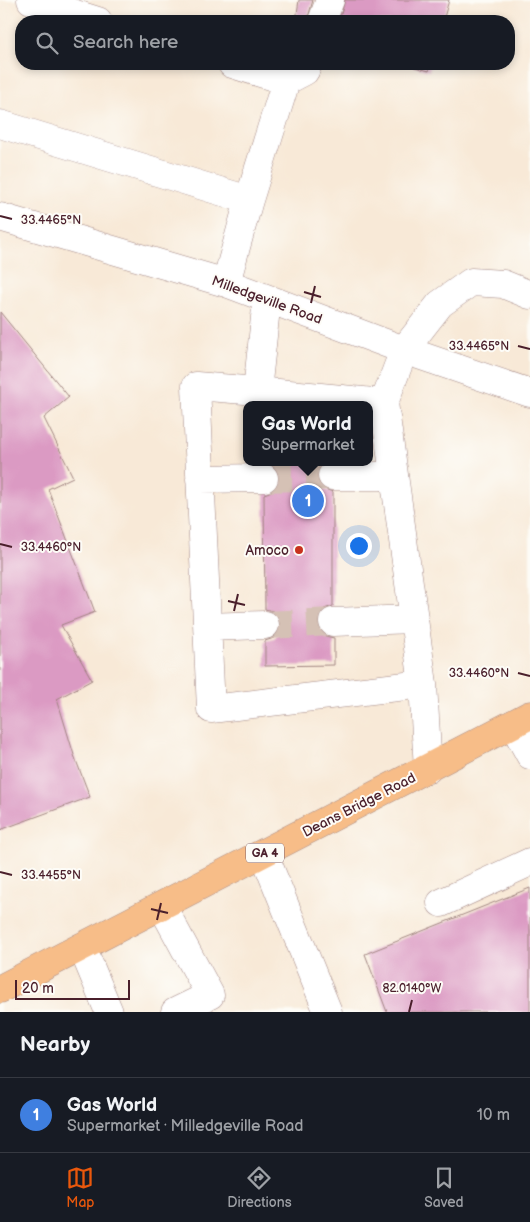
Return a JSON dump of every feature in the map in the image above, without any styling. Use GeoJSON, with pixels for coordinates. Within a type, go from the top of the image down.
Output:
{"type":"FeatureCollection","features":[{"type":"Feature","properties":{"kind":"main road","name":"Deans Bridge Road"},"geometry":{"type":"LineString","coordinates":[[0,989],[522,719]]}},
{"type":"Feature","properties":{"kind":"street"},"geometry":{"type":"LineString","coordinates":[[31,0],[79,15]]}},
{"type":"Feature","properties":{"kind":"street"},"geometry":{"type":"LineString","coordinates":[[324,15],[330,0]]}},
{"type":"Feature","properties":{"kind":"street"},"geometry":{"type":"LineString","coordinates":[[251,70],[286,81]]}},
{"type":"Feature","properties":{"kind":"street"},"geometry":{"type":"LineString","coordinates":[[226,283],[248,200],[286,81],[305,70]]}},
{"type":"Feature","properties":{"kind":"street"},"geometry":{"type":"LineString","coordinates":[[0,124],[248,200]]}},
{"type":"Feature","properties":{"kind":"street","name":"Milledgeville Road"},"geometry":{"type":"LineString","coordinates":[[0,217],[226,283],[404,350],[530,393]]}},
{"type":"Feature","properties":{"kind":"street"},"geometry":{"type":"LineString","coordinates":[[428,769],[423,684],[384,403],[404,350],[440,304],[471,282],[503,284],[530,295]]}},
{"type":"Feature","properties":{"kind":"street"},"geometry":{"type":"LineString","coordinates":[[257,391],[267,300]]}},
{"type":"Feature","properties":{"kind":"street"},"geometry":{"type":"LineString","coordinates":[[363,401],[196,386],[211,709],[423,684]]}},
{"type":"Feature","properties":{"kind":"street"},"geometry":{"type":"LineString","coordinates":[[373,402],[384,403]]}},
{"type":"Feature","properties":{"kind":"street"},"geometry":{"type":"LineString","coordinates":[[332,476],[394,476]]}},
{"type":"Feature","properties":{"kind":"street"},"geometry":{"type":"LineString","coordinates":[[200,479],[264,478]]}},
{"type":"Feature","properties":{"kind":"street"},"geometry":{"type":"LineString","coordinates":[[334,622],[413,619]]}},
{"type":"Feature","properties":{"kind":"street"},"geometry":{"type":"LineString","coordinates":[[208,627],[265,624]]}},
{"type":"Feature","properties":{"kind":"street"},"geometry":{"type":"LineString","coordinates":[[522,719],[530,755]]}},
{"type":"Feature","properties":{"kind":"street"},"geometry":{"type":"LineString","coordinates":[[264,854],[328,1012]]}},
{"type":"Feature","properties":{"kind":"street"},"geometry":{"type":"LineString","coordinates":[[441,903],[530,862]]}},
{"type":"Feature","properties":{"kind":"street"},"geometry":{"type":"LineString","coordinates":[[162,906],[210,995],[175,1012]]}},
{"type":"Feature","properties":{"kind":"street"},"geometry":{"type":"LineString","coordinates":[[82,947],[109,1012]]}},
{"type":"Feature","properties":{"kind":"building"},"geometry":{"type":"Polygon","coordinates":[[[299,0],[313,0],[309,15],[297,15],[299,0]]]}},
{"type":"Feature","properties":{"kind":"building"},"geometry":{"type":"Polygon","coordinates":[[[345,0],[449,0],[445,15],[341,15],[345,0]]]}},
{"type":"Feature","properties":{"kind":"building"},"geometry":{"type":"Polygon","coordinates":[[[0,312],[69,397],[44,418],[73,477],[48,489],[95,612],[61,625],[92,680],[57,699],[74,755],[90,797],[0,830],[0,312]]]}},
{"type":"Feature","properties":{"kind":"building","name":"Amoco"},"geometry":{"type":"Polygon","coordinates":[[[273,466],[321,466],[316,476],[318,483],[324,489],[333,492],[333,606],[324,609],[319,615],[317,623],[325,636],[334,638],[334,665],[265,666],[265,641],[274,638],[279,633],[281,625],[278,616],[273,611],[265,609],[264,494],[272,491],[278,485],[280,478],[273,466]]]}},
{"type":"Feature","properties":{"kind":"building"},"geometry":{"type":"Polygon","coordinates":[[[530,888],[530,1012],[387,1012],[365,954],[530,888]]]}},
{"type":"Feature","properties":{"kind":"tunnel"},"geometry":{"type":"LineString","coordinates":[[264,478],[332,476]]}},
{"type":"Feature","properties":{"kind":"tunnel"},"geometry":{"type":"LineString","coordinates":[[265,625],[333,622]]}},
{"type":"Feature","properties":{"kind":"place","name":"Gas World"},"geometry":{"type":"Point","coordinates":[308,501]}},
{"type":"Feature","properties":{"kind":"place","name":"Amoco"},"geometry":{"type":"Point","coordinates":[299,550]}}]}
